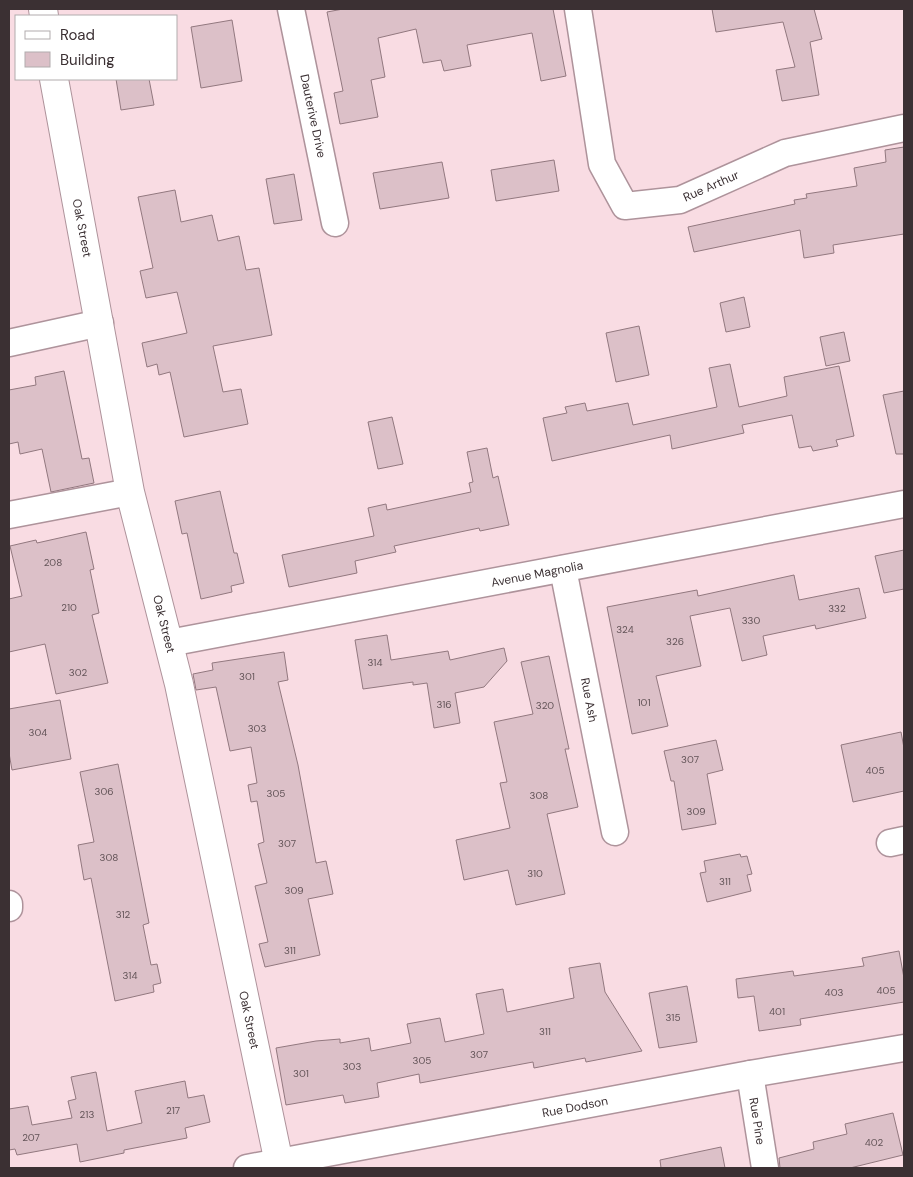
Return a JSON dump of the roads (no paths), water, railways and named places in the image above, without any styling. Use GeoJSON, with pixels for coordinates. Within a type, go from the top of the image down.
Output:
{"type":"FeatureCollection","features":[{"type":"Feature","properties":{"kind":"main road","name":"Oak Street"},"geometry":{"type":"LineString","coordinates":[[54,80],[130,492],[169,643],[280,1165]]}},
{"type":"Feature","properties":{"kind":"street","name":"Dauterive Drive"},"geometry":{"type":"LineString","coordinates":[[290,9],[335,223]]}},
{"type":"Feature","properties":{"kind":"street","name":"Rue Arthur"},"geometry":{"type":"LineString","coordinates":[[578,9],[602,164],[625,206],[680,200],[784,153],[904,128]]}},
{"type":"Feature","properties":{"kind":"street"},"geometry":{"type":"LineString","coordinates":[[9,343],[100,323]]}},
{"type":"Feature","properties":{"kind":"street"},"geometry":{"type":"LineString","coordinates":[[9,515],[130,492]]}},
{"type":"Feature","properties":{"kind":"street","name":"Avenue Magnolia"},"geometry":{"type":"LineString","coordinates":[[169,643],[904,504]]}},
{"type":"Feature","properties":{"kind":"street","name":"Rue Ash"},"geometry":{"type":"LineString","coordinates":[[563,569],[615,832]]}},
{"type":"Feature","properties":{"kind":"street","name":"Rue Dodson"},"geometry":{"type":"LineString","coordinates":[[247,1168],[280,1165],[750,1074],[904,1048]]}},
{"type":"Feature","properties":{"kind":"street","name":"Rue Pine"},"geometry":{"type":"LineString","coordinates":[[750,1074],[765,1168]]}}]}
